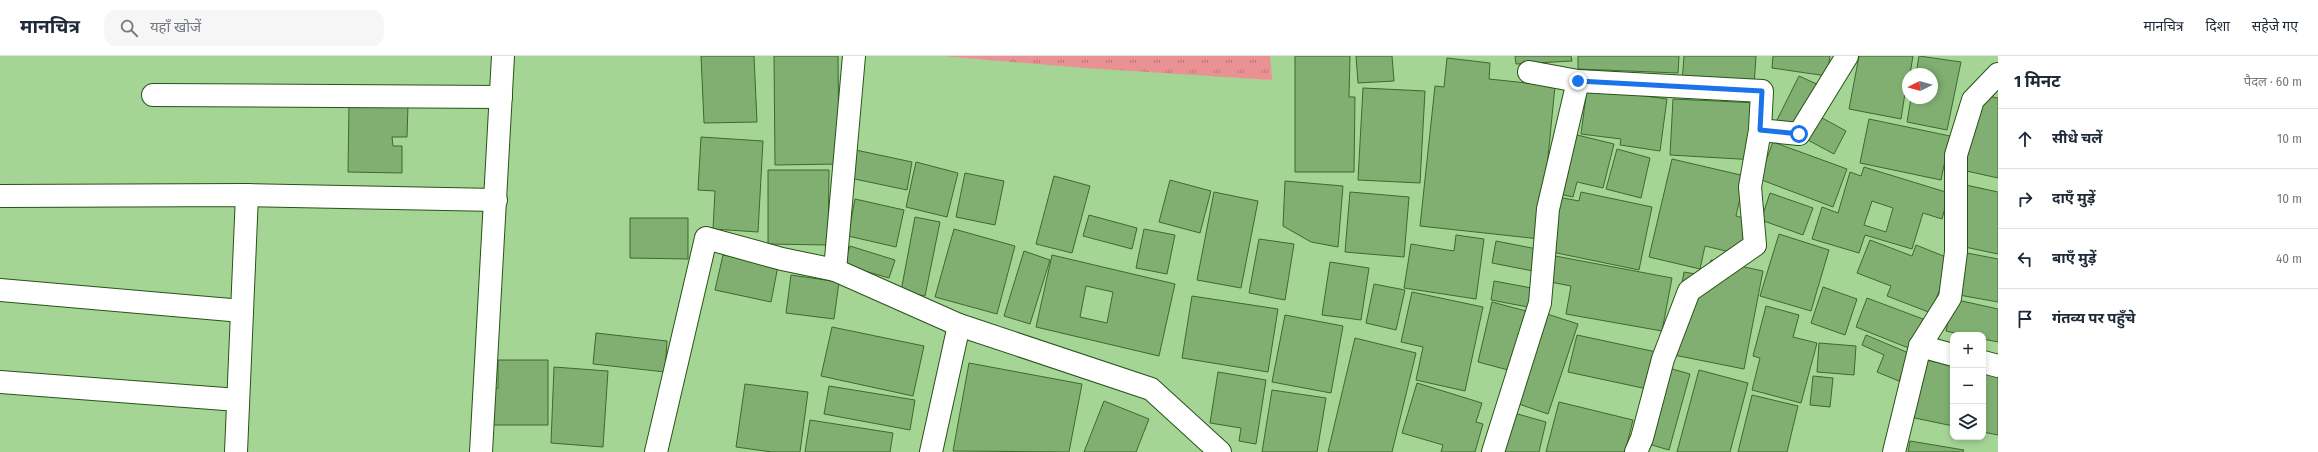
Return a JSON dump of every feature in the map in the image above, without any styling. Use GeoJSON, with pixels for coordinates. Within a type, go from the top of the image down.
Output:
{"type":"FeatureCollection","features":[{"type":"Feature","properties":{"kind":"street"},"geometry":{"type":"LineString","coordinates":[[481,452],[503,56]]}},
{"type":"Feature","properties":{"kind":"street"},"geometry":{"type":"LineString","coordinates":[[835,270],[854,56]]}},
{"type":"Feature","properties":{"kind":"street"},"geometry":{"type":"LineString","coordinates":[[1760,130],[1799,134],[1847,56]]}},
{"type":"Feature","properties":{"kind":"street"},"geometry":{"type":"LineString","coordinates":[[1529,72],[1578,81],[1762,91],[1760,130],[1750,187],[1755,245],[1689,291],[1663,359],[1642,438],[1636,452]]}},
{"type":"Feature","properties":{"kind":"street"},"geometry":{"type":"LineString","coordinates":[[1894,452],[1920,346],[1950,298],[1956,252],[1956,155],[1973,100],[1998,74]]}},
{"type":"Feature","properties":{"kind":"street"},"geometry":{"type":"LineString","coordinates":[[1493,452],[1540,303],[1548,209],[1578,81]]}},
{"type":"Feature","properties":{"kind":"street"},"geometry":{"type":"LineString","coordinates":[[153,96],[501,97]]}},
{"type":"Feature","properties":{"kind":"street"},"geometry":{"type":"LineString","coordinates":[[0,196],[247,195],[496,200]]}},
{"type":"Feature","properties":{"kind":"street"},"geometry":{"type":"LineString","coordinates":[[236,452],[247,195]]}},
{"type":"Feature","properties":{"kind":"street"},"geometry":{"type":"LineString","coordinates":[[656,452],[706,238],[782,259],[835,270],[959,325],[1151,389],[1220,452]]}},
{"type":"Feature","properties":{"kind":"street"},"geometry":{"type":"LineString","coordinates":[[0,290],[242,311]]}},
{"type":"Feature","properties":{"kind":"street"},"geometry":{"type":"LineString","coordinates":[[931,452],[959,325]]}},
{"type":"Feature","properties":{"kind":"street"},"geometry":{"type":"LineString","coordinates":[[1920,346],[1950,354]]}},
{"type":"Feature","properties":{"kind":"street"},"geometry":{"type":"LineString","coordinates":[[1986,363],[1998,366]]}},
{"type":"Feature","properties":{"kind":"street"},"geometry":{"type":"LineString","coordinates":[[0,382],[238,400]]}},
{"type":"Feature","properties":{"kind":"green space"},"geometry":{"type":"Polygon","coordinates":[[[942,56],[1270,56],[1272,80],[1085,68],[942,56]]]}},
{"type":"Feature","properties":{"kind":"building"},"geometry":{"type":"Polygon","coordinates":[[[701,56],[754,56],[757,122],[704,123],[701,56]]]}},
{"type":"Feature","properties":{"kind":"building"},"geometry":{"type":"Polygon","coordinates":[[[774,56],[838,56],[839,164],[775,165],[774,56]]]}},
{"type":"Feature","properties":{"kind":"building"},"geometry":{"type":"Polygon","coordinates":[[[1295,56],[1350,56],[1349,97],[1355,97],[1354,172],[1295,172],[1295,56]]]}},
{"type":"Feature","properties":{"kind":"building"},"geometry":{"type":"Polygon","coordinates":[[[1356,56],[1392,56],[1394,81],[1358,83],[1356,56]]]}},
{"type":"Feature","properties":{"kind":"building"},"geometry":{"type":"Polygon","coordinates":[[[1515,56],[1571,56],[1572,61],[1516,64],[1515,56]]]}},
{"type":"Feature","properties":{"kind":"building"},"geometry":{"type":"Polygon","coordinates":[[[1578,56],[1679,56],[1678,73],[1578,69],[1578,56]]]}},
{"type":"Feature","properties":{"kind":"building"},"geometry":{"type":"Polygon","coordinates":[[[1684,56],[1756,56],[1754,85],[1682,82],[1684,56]]]}},
{"type":"Feature","properties":{"kind":"building"},"geometry":{"type":"Polygon","coordinates":[[[1773,56],[1830,56],[1827,76],[1772,68],[1773,56]]]}},
{"type":"Feature","properties":{"kind":"building"},"geometry":{"type":"Polygon","coordinates":[[[1859,56],[1913,56],[1911,68],[1902,68],[1902,104],[1903,104],[1901,119],[1849,109],[1859,56]]]}},
{"type":"Feature","properties":{"kind":"building"},"geometry":{"type":"Polygon","coordinates":[[[1919,56],[1961,62],[1947,130],[1907,122],[1910,104],[1938,104],[1938,68],[1917,68],[1919,56]]]}},
{"type":"Feature","properties":{"kind":"building"},"geometry":{"type":"Polygon","coordinates":[[[1447,58],[1490,63],[1489,79],[1555,86],[1540,239],[1420,226],[1435,86],[1444,87],[1447,58]]]}},
{"type":"Feature","properties":{"kind":"building"},"geometry":{"type":"Polygon","coordinates":[[[1799,76],[1821,86],[1799,130],[1777,120],[1799,76]]]}},
{"type":"Feature","properties":{"kind":"building"},"geometry":{"type":"Polygon","coordinates":[[[1363,88],[1425,91],[1420,183],[1358,180],[1363,88]]]}},
{"type":"Feature","properties":{"kind":"building"},"geometry":{"type":"Polygon","coordinates":[[[1587,88],[1667,99],[1660,151],[1620,145],[1621,139],[1581,134],[1587,88]]]}},
{"type":"Feature","properties":{"kind":"building"},"geometry":{"type":"Polygon","coordinates":[[[1982,95],[1998,98],[1998,178],[1962,170],[1982,95]]]}},
{"type":"Feature","properties":{"kind":"building"},"geometry":{"type":"Polygon","coordinates":[[[1673,99],[1758,103],[1756,160],[1670,155],[1673,99]]]}},
{"type":"Feature","properties":{"kind":"building"},"geometry":{"type":"Polygon","coordinates":[[[349,103],[408,105],[407,137],[392,137],[393,146],[402,146],[402,173],[348,172],[349,103]]]}},
{"type":"Feature","properties":{"kind":"building"},"geometry":{"type":"Polygon","coordinates":[[[1815,114],[1846,131],[1834,154],[1804,138],[1815,114]]]}},
{"type":"Feature","properties":{"kind":"building"},"geometry":{"type":"Polygon","coordinates":[[[1869,119],[1950,136],[1941,180],[1860,163],[1869,119]]]}},
{"type":"Feature","properties":{"kind":"building"},"geometry":{"type":"Polygon","coordinates":[[[1569,133],[1614,144],[1603,188],[1577,182],[1573,197],[1555,193],[1569,133]]]}},
{"type":"Feature","properties":{"kind":"building"},"geometry":{"type":"Polygon","coordinates":[[[701,137],[763,141],[758,232],[713,229],[715,191],[698,190],[701,137]]]}},
{"type":"Feature","properties":{"kind":"building"},"geometry":{"type":"Polygon","coordinates":[[[1773,142],[1847,169],[1833,207],[1759,179],[1773,142]]]}},
{"type":"Feature","properties":{"kind":"building"},"geometry":{"type":"Polygon","coordinates":[[[851,149],[912,162],[907,190],[845,177],[851,149]]]}},
{"type":"Feature","properties":{"kind":"building"},"geometry":{"type":"Polygon","coordinates":[[[1617,149],[1650,158],[1641,198],[1606,189],[1617,149]]]}},
{"type":"Feature","properties":{"kind":"building"},"geometry":{"type":"Polygon","coordinates":[[[1672,159],[1745,176],[1736,216],[1763,223],[1755,258],[1705,246],[1700,269],[1649,257],[1672,159]]]}},
{"type":"Feature","properties":{"kind":"building"},"geometry":{"type":"Polygon","coordinates":[[[916,162],[958,173],[947,217],[906,207],[916,162]]]}},
{"type":"Feature","properties":{"kind":"building"},"geometry":{"type":"Polygon","coordinates":[[[1864,167],[1949,193],[1942,219],[1923,213],[1912,249],[1865,235],[1859,253],[1812,239],[1822,207],[1838,213],[1850,172],[1861,176],[1864,167]],[[1872,201],[1864,225],[1886,232],[1893,208],[1872,201]]]}},
{"type":"Feature","properties":{"kind":"building"},"geometry":{"type":"Polygon","coordinates":[[[768,170],[829,170],[828,245],[768,244],[768,170]]]}},
{"type":"Feature","properties":{"kind":"building"},"geometry":{"type":"Polygon","coordinates":[[[965,173],[1004,181],[995,225],[956,217],[965,173]]]}},
{"type":"Feature","properties":{"kind":"building"},"geometry":{"type":"Polygon","coordinates":[[[1054,176],[1090,186],[1072,253],[1036,244],[1054,176]]]}},
{"type":"Feature","properties":{"kind":"building"},"geometry":{"type":"Polygon","coordinates":[[[1170,180],[1211,191],[1200,233],[1159,222],[1170,180]]]}},
{"type":"Feature","properties":{"kind":"building"},"geometry":{"type":"Polygon","coordinates":[[[1285,181],[1343,186],[1338,247],[1311,242],[1283,226],[1285,181]]]}},
{"type":"Feature","properties":{"kind":"building"},"geometry":{"type":"Polygon","coordinates":[[[1966,185],[1998,192],[1998,254],[1960,246],[1966,185]]]}},
{"type":"Feature","properties":{"kind":"building"},"geometry":{"type":"Polygon","coordinates":[[[1214,192],[1258,201],[1241,288],[1197,280],[1214,192]]]}},
{"type":"Feature","properties":{"kind":"building"},"geometry":{"type":"Polygon","coordinates":[[[1350,192],[1409,197],[1404,257],[1345,252],[1350,192]]]}},
{"type":"Feature","properties":{"kind":"building"},"geometry":{"type":"Polygon","coordinates":[[[1581,192],[1652,207],[1639,270],[1547,251],[1558,197],[1579,201],[1581,192]]]}},
{"type":"Feature","properties":{"kind":"building"},"geometry":{"type":"Polygon","coordinates":[[[1770,193],[1813,208],[1803,235],[1761,220],[1770,193]]]}},
{"type":"Feature","properties":{"kind":"building"},"geometry":{"type":"Polygon","coordinates":[[[855,199],[904,210],[896,247],[848,236],[855,199]]]}},
{"type":"Feature","properties":{"kind":"building"},"geometry":{"type":"Polygon","coordinates":[[[1089,215],[1137,228],[1132,249],[1083,236],[1089,215]]]}},
{"type":"Feature","properties":{"kind":"building"},"geometry":{"type":"Polygon","coordinates":[[[915,217],[940,222],[925,296],[901,291],[915,217]]]}},
{"type":"Feature","properties":{"kind":"building"},"geometry":{"type":"Polygon","coordinates":[[[630,218],[688,218],[688,259],[630,258],[630,218]]]}},
{"type":"Feature","properties":{"kind":"building"},"geometry":{"type":"Polygon","coordinates":[[[954,229],[1015,246],[997,314],[935,297],[954,229]]]}},
{"type":"Feature","properties":{"kind":"building"},"geometry":{"type":"Polygon","coordinates":[[[1144,229],[1175,235],[1167,274],[1136,268],[1144,229]]]}},
{"type":"Feature","properties":{"kind":"building"},"geometry":{"type":"Polygon","coordinates":[[[1779,234],[1829,250],[1811,311],[1760,296],[1779,234]]]}},
{"type":"Feature","properties":{"kind":"building"},"geometry":{"type":"Polygon","coordinates":[[[1456,235],[1484,239],[1476,299],[1404,288],[1411,244],[1454,251],[1456,235]]]}},
{"type":"Feature","properties":{"kind":"building"},"geometry":{"type":"Polygon","coordinates":[[[1259,239],[1294,244],[1285,300],[1249,293],[1259,239]]]}},
{"type":"Feature","properties":{"kind":"building"},"geometry":{"type":"Polygon","coordinates":[[[1870,240],[1912,256],[1916,245],[1951,259],[1931,313],[1887,296],[1891,286],[1857,273],[1870,240]]]}},
{"type":"Feature","properties":{"kind":"building"},"geometry":{"type":"Polygon","coordinates":[[[1496,241],[1537,249],[1533,271],[1492,263],[1496,241]]]}},
{"type":"Feature","properties":{"kind":"building"},"geometry":{"type":"Polygon","coordinates":[[[850,246],[895,260],[889,278],[844,265],[850,246]]]}},
{"type":"Feature","properties":{"kind":"building"},"geometry":{"type":"Polygon","coordinates":[[[1024,251],[1050,260],[1030,324],[1004,316],[1024,251]]]}},
{"type":"Feature","properties":{"kind":"building"},"geometry":{"type":"Polygon","coordinates":[[[1967,253],[1998,259],[1998,302],[1959,295],[1967,253]]]}},
{"type":"Feature","properties":{"kind":"building"},"geometry":{"type":"Polygon","coordinates":[[[723,255],[778,266],[771,302],[715,290],[723,255]]]}},
{"type":"Feature","properties":{"kind":"building"},"geometry":{"type":"Polygon","coordinates":[[[1052,255],[1175,284],[1159,356],[1036,327],[1052,255]],[[1086,286],[1080,317],[1107,323],[1113,292],[1086,286]]]}},
{"type":"Feature","properties":{"kind":"building"},"geometry":{"type":"Polygon","coordinates":[[[1550,255],[1672,278],[1662,331],[1566,314],[1571,286],[1545,281],[1550,255]]]}},
{"type":"Feature","properties":{"kind":"building"},"geometry":{"type":"Polygon","coordinates":[[[1711,260],[1763,271],[1744,369],[1669,354],[1684,272],[1707,276],[1711,260]]]}},
{"type":"Feature","properties":{"kind":"building"},"geometry":{"type":"Polygon","coordinates":[[[1330,262],[1369,268],[1361,320],[1322,315],[1330,262]]]}},
{"type":"Feature","properties":{"kind":"building"},"geometry":{"type":"Polygon","coordinates":[[[791,275],[839,282],[834,319],[786,313],[791,275]]]}},
{"type":"Feature","properties":{"kind":"building"},"geometry":{"type":"Polygon","coordinates":[[[1494,281],[1537,289],[1533,308],[1491,300],[1494,281]]]}},
{"type":"Feature","properties":{"kind":"building"},"geometry":{"type":"Polygon","coordinates":[[[1374,284],[1405,290],[1396,330],[1366,323],[1374,284]]]}},
{"type":"Feature","properties":{"kind":"building"},"geometry":{"type":"Polygon","coordinates":[[[1823,287],[1857,299],[1845,335],[1811,323],[1823,287]]]}},
{"type":"Feature","properties":{"kind":"building"},"geometry":{"type":"Polygon","coordinates":[[[1412,292],[1483,307],[1465,391],[1416,380],[1423,347],[1401,342],[1412,292]]]}},
{"type":"Feature","properties":{"kind":"building"},"geometry":{"type":"Polygon","coordinates":[[[1192,296],[1278,309],[1268,372],[1182,358],[1192,296]]]}},
{"type":"Feature","properties":{"kind":"building"},"geometry":{"type":"Polygon","coordinates":[[[1867,298],[1923,319],[1911,349],[1856,327],[1867,298]]]}},
{"type":"Feature","properties":{"kind":"building"},"geometry":{"type":"Polygon","coordinates":[[[1953,299],[1998,309],[1998,342],[1986,340],[1986,332],[1946,331],[1953,299]]]}},
{"type":"Feature","properties":{"kind":"building"},"geometry":{"type":"Polygon","coordinates":[[[1492,302],[1526,311],[1512,371],[1478,362],[1492,302]]]}},
{"type":"Feature","properties":{"kind":"building"},"geometry":{"type":"Polygon","coordinates":[[[1766,306],[1799,315],[1793,337],[1817,343],[1801,403],[1752,390],[1760,358],[1753,356],[1766,306]]]}},
{"type":"Feature","properties":{"kind":"building"},"geometry":{"type":"Polygon","coordinates":[[[1541,312],[1578,324],[1548,414],[1510,401],[1541,312]]]}},
{"type":"Feature","properties":{"kind":"building"},"geometry":{"type":"Polygon","coordinates":[[[1285,315],[1343,326],[1331,393],[1272,382],[1285,315]]]}},
{"type":"Feature","properties":{"kind":"building"},"geometry":{"type":"Polygon","coordinates":[[[832,327],[924,346],[913,396],[821,376],[832,327]]]}},
{"type":"Feature","properties":{"kind":"building"},"geometry":{"type":"Polygon","coordinates":[[[596,333],[667,341],[665,372],[593,364],[596,333]]]}},
{"type":"Feature","properties":{"kind":"building"},"geometry":{"type":"Polygon","coordinates":[[[1577,335],[1661,353],[1652,390],[1568,372],[1577,335]]]}},
{"type":"Feature","properties":{"kind":"building"},"geometry":{"type":"Polygon","coordinates":[[[1866,335],[1911,354],[1899,381],[1877,372],[1884,355],[1862,345],[1866,335]]]}},
{"type":"Feature","properties":{"kind":"building"},"geometry":{"type":"Polygon","coordinates":[[[1355,338],[1416,353],[1392,452],[1328,452],[1355,338]]]}},
{"type":"Feature","properties":{"kind":"building"},"geometry":{"type":"Polygon","coordinates":[[[1819,343],[1856,346],[1854,375],[1817,372],[1819,343]]]}},
{"type":"Feature","properties":{"kind":"building"},"geometry":{"type":"Polygon","coordinates":[[[1922,359],[1950,365],[1950,425],[1910,417],[1922,359]]]}},
{"type":"Feature","properties":{"kind":"building"},"geometry":{"type":"Polygon","coordinates":[[[498,360],[548,360],[548,425],[493,425],[493,388],[498,388],[498,360]]]}},
{"type":"Feature","properties":{"kind":"building"},"geometry":{"type":"Polygon","coordinates":[[[969,363],[1082,384],[1069,452],[953,451],[969,363]]]}},
{"type":"Feature","properties":{"kind":"building"},"geometry":{"type":"Polygon","coordinates":[[[554,367],[608,371],[603,447],[551,443],[554,367]]]}},
{"type":"Feature","properties":{"kind":"building"},"geometry":{"type":"Polygon","coordinates":[[[1665,367],[1690,374],[1669,450],[1645,443],[1665,367]]]}},
{"type":"Feature","properties":{"kind":"building"},"geometry":{"type":"Polygon","coordinates":[[[1699,370],[1748,383],[1730,452],[1677,452],[1699,370]]]}},
{"type":"Feature","properties":{"kind":"building"},"geometry":{"type":"Polygon","coordinates":[[[1218,372],[1266,380],[1256,444],[1239,441],[1241,428],[1210,423],[1218,372]]]}},
{"type":"Feature","properties":{"kind":"building"},"geometry":{"type":"Polygon","coordinates":[[[1986,373],[1998,375],[1998,435],[1986,433],[1986,373]]]}},
{"type":"Feature","properties":{"kind":"building"},"geometry":{"type":"Polygon","coordinates":[[[1813,376],[1833,378],[1830,407],[1810,405],[1813,376]]]}},
{"type":"Feature","properties":{"kind":"building"},"geometry":{"type":"Polygon","coordinates":[[[1417,383],[1482,403],[1476,422],[1483,424],[1475,452],[1441,452],[1443,445],[1402,433],[1417,383]]]}},
{"type":"Feature","properties":{"kind":"building"},"geometry":{"type":"Polygon","coordinates":[[[745,384],[808,392],[800,452],[772,452],[736,447],[745,384]]]}},
{"type":"Feature","properties":{"kind":"building"},"geometry":{"type":"Polygon","coordinates":[[[829,386],[915,400],[910,430],[824,414],[829,386]]]}},
{"type":"Feature","properties":{"kind":"building"},"geometry":{"type":"Polygon","coordinates":[[[1272,390],[1326,398],[1317,452],[1262,452],[1272,390]]]}},
{"type":"Feature","properties":{"kind":"building"},"geometry":{"type":"Polygon","coordinates":[[[1752,395],[1798,406],[1787,452],[1738,452],[1752,395]]]}},
{"type":"Feature","properties":{"kind":"building"},"geometry":{"type":"Polygon","coordinates":[[[1104,401],[1149,419],[1136,452],[1084,452],[1104,401]]]}},
{"type":"Feature","properties":{"kind":"building"},"geometry":{"type":"Polygon","coordinates":[[[1559,402],[1633,420],[1625,452],[1546,452],[1559,402]]]}},
{"type":"Feature","properties":{"kind":"building"},"geometry":{"type":"Polygon","coordinates":[[[1507,411],[1546,422],[1539,452],[1499,452],[1507,411]]]}},
{"type":"Feature","properties":{"kind":"building"},"geometry":{"type":"Polygon","coordinates":[[[810,420],[893,433],[890,452],[805,452],[810,420]]]}},
{"type":"Feature","properties":{"kind":"building"},"geometry":{"type":"Polygon","coordinates":[[[1910,441],[1964,450],[1963,452],[1908,452],[1910,441]]]}},
{"type":"Feature","properties":{"kind":"route"},"geometry":{"type":"LineString","coordinates":[[1578,81],[1762,91],[1760,130],[1799,134]]}}]}
